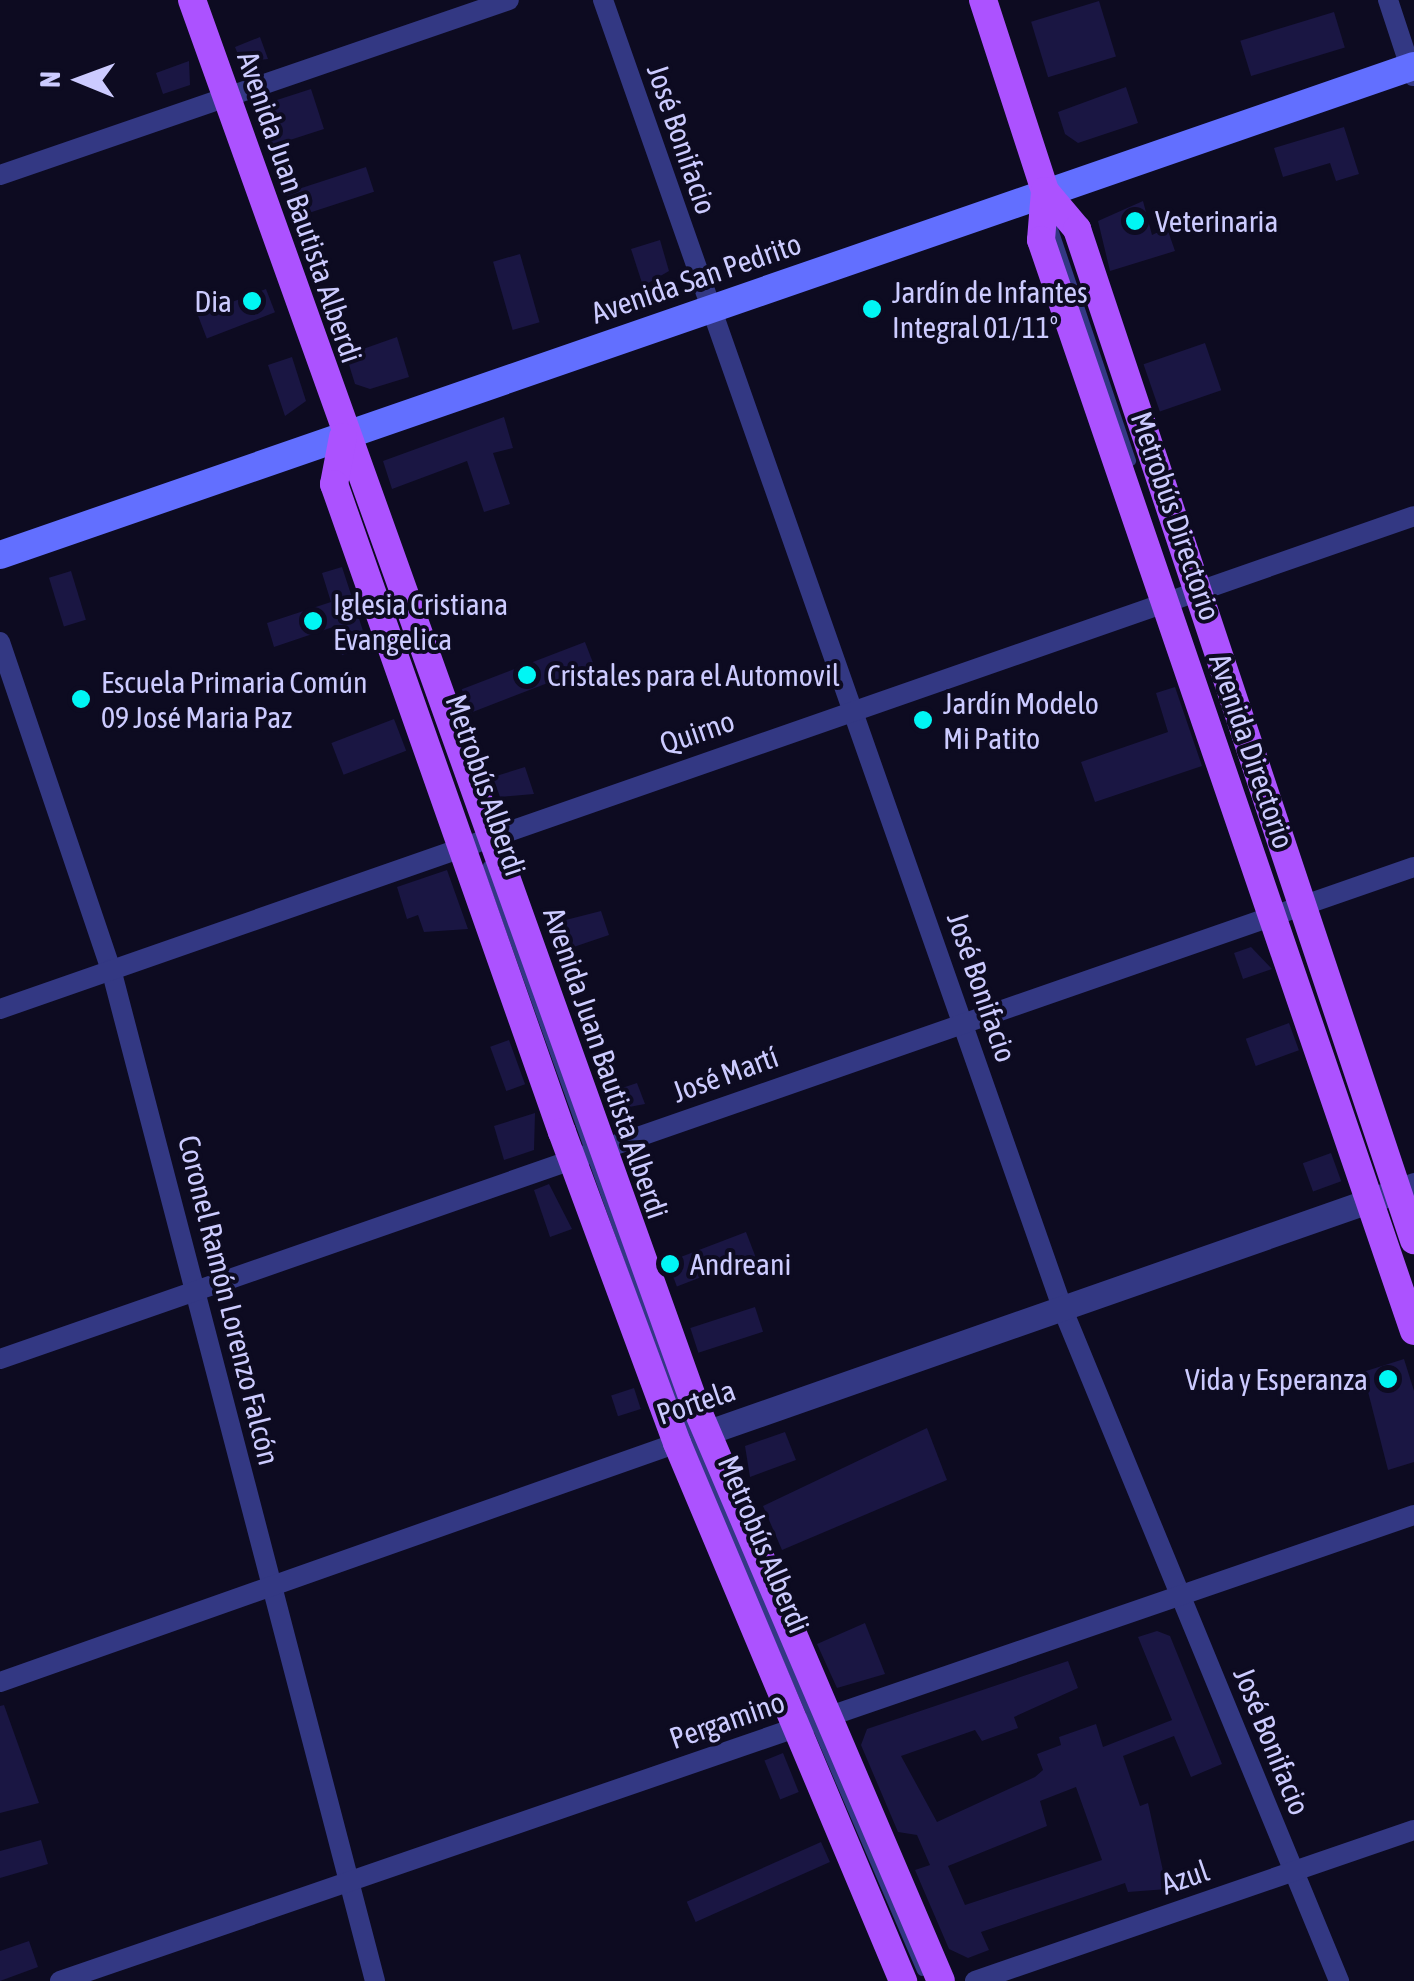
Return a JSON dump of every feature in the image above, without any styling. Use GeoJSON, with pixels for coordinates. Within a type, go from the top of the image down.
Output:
{"type":"FeatureCollection","features":[{"type":"Feature","properties":{"kind":"main road","name":"Avenida Juan Bautista Alberdi"},"geometry":{"type":"LineString","coordinates":[[192,0],[343,437],[364,474],[476,840],[587,1156],[692,1438],[812,1722],[904,1981]]}},
{"type":"Feature","properties":{"kind":"main road","name":"Avenida Directorio"},"geometry":{"type":"LineString","coordinates":[[983,0],[1045,192],[1077,230],[1179,596],[1384,1188],[1414,1331]]}},
{"type":"Feature","properties":{"kind":"main road","name":"Avenida San Pedrito"},"geometry":{"type":"LineString","coordinates":[[0,555],[1045,192],[1413,70]]}},
{"type":"Feature","properties":{"kind":"main road","name":"Avenida Directorio"},"geometry":{"type":"LineString","coordinates":[[1286,909],[1384,1188],[1414,1240]]}},
{"type":"Feature","properties":{"kind":"main road","name":"Avenida Juan Bautista Alberdi"},"geometry":{"type":"LineString","coordinates":[[812,1722],[941,1981]]}},
{"type":"Feature","properties":{"kind":"street"},"geometry":{"type":"LineString","coordinates":[[0,175],[509,0]]}},
{"type":"Feature","properties":{"kind":"street","name":"José Bonifacio"},"geometry":{"type":"LineString","coordinates":[[603,0],[706,309],[858,708],[961,1022],[1063,1310],[1339,1981]]}},
{"type":"Feature","properties":{"kind":"street"},"geometry":{"type":"LineString","coordinates":[[1388,0],[1413,70]]}},
{"type":"Feature","properties":{"kind":"street","name":"Quirno"},"geometry":{"type":"LineString","coordinates":[[0,1008],[1414,516]]}},
{"type":"Feature","properties":{"kind":"street","name":"Coronel Ramón Lorenzo Falcón"},"geometry":{"type":"LineString","coordinates":[[0,642],[111,970],[376,1981]]}},
{"type":"Feature","properties":{"kind":"street","name":"José Martí"},"geometry":{"type":"LineString","coordinates":[[0,1358],[1414,867]]}},
{"type":"Feature","properties":{"kind":"street","name":"Portela"},"geometry":{"type":"LineString","coordinates":[[0,1682],[1063,1310],[1384,1188]]}},
{"type":"Feature","properties":{"kind":"street","name":"Pergamino"},"geometry":{"type":"LineString","coordinates":[[60,1981],[1414,1515]]}},
{"type":"Feature","properties":{"kind":"street","name":"Azul"},"geometry":{"type":"LineString","coordinates":[[974,1981],[1414,1830]]}},
{"type":"Feature","properties":{"kind":"lane"},"geometry":{"type":"LineString","coordinates":[[1384,1188],[1414,1290]]}},
{"type":"Feature","properties":{"kind":"lane"},"geometry":{"type":"LineString","coordinates":[[812,1722],[926,1981]]}},
{"type":"Feature","properties":{"kind":"building"},"geometry":{"type":"Polygon","coordinates":[[[1099,1],[1116,56],[1048,77],[1031,22],[1099,1]]]}},
{"type":"Feature","properties":{"kind":"building"},"geometry":{"type":"Polygon","coordinates":[[[1334,12],[1345,47],[1251,76],[1240,41],[1334,12]]]}},
{"type":"Feature","properties":{"kind":"building"},"geometry":{"type":"Polygon","coordinates":[[[260,37],[268,59],[241,62],[235,47],[260,37]]]}},
{"type":"Feature","properties":{"kind":"building"},"geometry":{"type":"Polygon","coordinates":[[[189,61],[190,85],[163,94],[156,73],[189,61]]]}},
{"type":"Feature","properties":{"kind":"building"},"geometry":{"type":"Polygon","coordinates":[[[1126,87],[1138,123],[1078,143],[1065,134],[1058,112],[1126,87]]]}},
{"type":"Feature","properties":{"kind":"building"},"geometry":{"type":"Polygon","coordinates":[[[311,89],[324,129],[270,147],[257,107],[311,89]]]}},
{"type":"Feature","properties":{"kind":"building"},"geometry":{"type":"Polygon","coordinates":[[[1344,127],[1359,174],[1336,181],[1330,163],[1283,177],[1274,148],[1344,127]]]}},
{"type":"Feature","properties":{"kind":"building"},"geometry":{"type":"Polygon","coordinates":[[[366,167],[374,192],[294,218],[286,193],[366,167]]]}},
{"type":"Feature","properties":{"kind":"building"},"geometry":{"type":"Polygon","coordinates":[[[1143,201],[1152,235],[1167,228],[1175,251],[1110,271],[1098,221],[1143,201]]]}},
{"type":"Feature","properties":{"kind":"building"},"geometry":{"type":"Polygon","coordinates":[[[660,240],[669,271],[643,286],[631,249],[660,240]]]}},
{"type":"Feature","properties":{"kind":"building"},"geometry":{"type":"Polygon","coordinates":[[[520,254],[540,322],[513,330],[493,262],[520,254]]]}},
{"type":"Feature","properties":{"kind":"building","name":"Dia"},"geometry":{"type":"Polygon","coordinates":[[[266,289],[275,312],[207,339],[198,315],[266,289]]]}},
{"type":"Feature","properties":{"kind":"building"},"geometry":{"type":"Polygon","coordinates":[[[397,337],[409,377],[370,389],[355,384],[346,355],[397,337]]]}},
{"type":"Feature","properties":{"kind":"building"},"geometry":{"type":"Polygon","coordinates":[[[1205,343],[1221,390],[1160,411],[1144,364],[1205,343]]]}},
{"type":"Feature","properties":{"kind":"building"},"geometry":{"type":"Polygon","coordinates":[[[292,357],[306,401],[285,416],[268,365],[292,357]]]}},
{"type":"Feature","properties":{"kind":"building"},"geometry":{"type":"Polygon","coordinates":[[[504,417],[513,448],[493,453],[510,504],[484,512],[467,461],[392,489],[383,461],[504,417]]]}},
{"type":"Feature","properties":{"kind":"building"},"geometry":{"type":"Polygon","coordinates":[[[342,567],[368,646],[342,655],[333,627],[274,647],[267,623],[331,602],[322,573],[342,567]]]}},
{"type":"Feature","properties":{"kind":"building"},"geometry":{"type":"Polygon","coordinates":[[[71,571],[86,620],[64,626],[49,578],[71,571]]]}},
{"type":"Feature","properties":{"kind":"building","name":"Cristales para el Automovil"},"geometry":{"type":"Polygon","coordinates":[[[585,642],[594,665],[471,713],[462,689],[585,642]]]}},
{"type":"Feature","properties":{"kind":"building"},"geometry":{"type":"Polygon","coordinates":[[[1175,687],[1202,766],[1095,802],[1081,762],[1168,732],[1156,693],[1175,687]]]}},
{"type":"Feature","properties":{"kind":"building"},"geometry":{"type":"Polygon","coordinates":[[[394,719],[406,751],[344,775],[331,743],[394,719]]]}},
{"type":"Feature","properties":{"kind":"building"},"geometry":{"type":"Polygon","coordinates":[[[525,767],[534,794],[500,797],[493,777],[525,767]]]}},
{"type":"Feature","properties":{"kind":"building"},"geometry":{"type":"Polygon","coordinates":[[[447,870],[468,929],[424,932],[418,915],[407,919],[397,887],[447,870]]]}},
{"type":"Feature","properties":{"kind":"building"},"geometry":{"type":"Polygon","coordinates":[[[601,911],[609,935],[556,953],[546,925],[601,911]]]}},
{"type":"Feature","properties":{"kind":"building"},"geometry":{"type":"Polygon","coordinates":[[[1251,947],[1272,969],[1243,979],[1234,953],[1251,947]]]}},
{"type":"Feature","properties":{"kind":"building"},"geometry":{"type":"Polygon","coordinates":[[[1289,1023],[1299,1050],[1256,1066],[1246,1039],[1289,1023]]]}},
{"type":"Feature","properties":{"kind":"building"},"geometry":{"type":"Polygon","coordinates":[[[509,1040],[525,1084],[506,1091],[490,1047],[509,1040]]]}},
{"type":"Feature","properties":{"kind":"building"},"geometry":{"type":"Polygon","coordinates":[[[637,1083],[645,1104],[613,1110],[607,1093],[637,1083]]]}},
{"type":"Feature","properties":{"kind":"building"},"geometry":{"type":"Polygon","coordinates":[[[535,1113],[534,1150],[504,1160],[494,1126],[535,1113]]]}},
{"type":"Feature","properties":{"kind":"building"},"geometry":{"type":"Polygon","coordinates":[[[1331,1153],[1341,1181],[1313,1191],[1303,1163],[1331,1153]]]}},
{"type":"Feature","properties":{"kind":"building"},"geometry":{"type":"Polygon","coordinates":[[[549,1184],[572,1229],[550,1237],[534,1190],[549,1184]]]}},
{"type":"Feature","properties":{"kind":"building"},"geometry":{"type":"Polygon","coordinates":[[[746,1232],[755,1256],[677,1286],[668,1262],[746,1232]]]}},
{"type":"Feature","properties":{"kind":"building"},"geometry":{"type":"Polygon","coordinates":[[[755,1307],[763,1332],[698,1353],[690,1328],[755,1307]]]}},
{"type":"Feature","properties":{"kind":"building"},"geometry":{"type":"Polygon","coordinates":[[[1404,1359],[1414,1391],[1414,1462],[1388,1470],[1363,1372],[1404,1359]]]}},
{"type":"Feature","properties":{"kind":"building"},"geometry":{"type":"Polygon","coordinates":[[[634,1388],[641,1409],[618,1416],[611,1395],[634,1388]]]}},
{"type":"Feature","properties":{"kind":"building"},"geometry":{"type":"Polygon","coordinates":[[[927,1428],[947,1480],[782,1550],[763,1506],[927,1428]]]}},
{"type":"Feature","properties":{"kind":"building"},"geometry":{"type":"Polygon","coordinates":[[[785,1432],[796,1460],[750,1477],[745,1446],[785,1432]]]}},
{"type":"Feature","properties":{"kind":"building"},"geometry":{"type":"Polygon","coordinates":[[[865,1623],[885,1674],[837,1688],[817,1644],[865,1623]]]}},
{"type":"Feature","properties":{"kind":"building"},"geometry":{"type":"Polygon","coordinates":[[[1157,1631],[1170,1636],[1222,1764],[1191,1777],[1174,1736],[1123,1756],[1140,1806],[1148,1803],[1167,1889],[1128,1892],[1125,1883],[981,1932],[989,1950],[968,1958],[949,1949],[915,1870],[930,1865],[917,1835],[898,1832],[861,1745],[867,1729],[1068,1661],[1078,1688],[1014,1717],[1018,1728],[982,1741],[975,1730],[901,1756],[937,1822],[1035,1777],[1043,1770],[1037,1754],[1061,1745],[1059,1737],[1096,1724],[1103,1747],[1172,1720],[1138,1637],[1157,1631]],[[1076,1787],[1040,1801],[1047,1826],[948,1866],[965,1905],[1102,1860],[1076,1787]]]}},
{"type":"Feature","properties":{"kind":"building"},"geometry":{"type":"Polygon","coordinates":[[[4,1705],[39,1803],[0,1813],[0,1706],[4,1705]]]}},
{"type":"Feature","properties":{"kind":"building"},"geometry":{"type":"Polygon","coordinates":[[[783,1753],[799,1792],[780,1799],[764,1760],[783,1753]]]}},
{"type":"Feature","properties":{"kind":"building"},"geometry":{"type":"Polygon","coordinates":[[[41,1840],[48,1864],[0,1878],[0,1851],[41,1840]]]}},
{"type":"Feature","properties":{"kind":"building"},"geometry":{"type":"Polygon","coordinates":[[[821,1842],[830,1862],[696,1922],[687,1902],[821,1842]]]}},
{"type":"Feature","properties":{"kind":"building"},"geometry":{"type":"Polygon","coordinates":[[[29,1941],[38,1967],[0,1981],[0,1951],[29,1941]]]}},
{"type":"Feature","properties":{"kind":"place","name":"Veterinaria"},"geometry":{"type":"Point","coordinates":[1135,221]}},
{"type":"Feature","properties":{"kind":"place","name":"Dia"},"geometry":{"type":"Point","coordinates":[252,301]}},
{"type":"Feature","properties":{"kind":"place","name":"Jardín de Infantes Integral 01/11°"},"geometry":{"type":"Point","coordinates":[872,309]}},
{"type":"Feature","properties":{"kind":"place","name":"Iglesia Cristiana Evangelica"},"geometry":{"type":"Point","coordinates":[313,621]}},
{"type":"Feature","properties":{"kind":"place","name":"Cristales para el Automovil"},"geometry":{"type":"Point","coordinates":[527,675]}},
{"type":"Feature","properties":{"kind":"place","name":"Escuela Primaria Común 09 José Maria Paz"},"geometry":{"type":"Point","coordinates":[81,699]}},
{"type":"Feature","properties":{"kind":"place","name":"Jardín Modelo Mi Patito"},"geometry":{"type":"Point","coordinates":[923,720]}},
{"type":"Feature","properties":{"kind":"place","name":"Andreani"},"geometry":{"type":"Point","coordinates":[670,1264]}},
{"type":"Feature","properties":{"kind":"place","name":"Vida y Esperanza"},"geometry":{"type":"Point","coordinates":[1388,1379]}}]}
